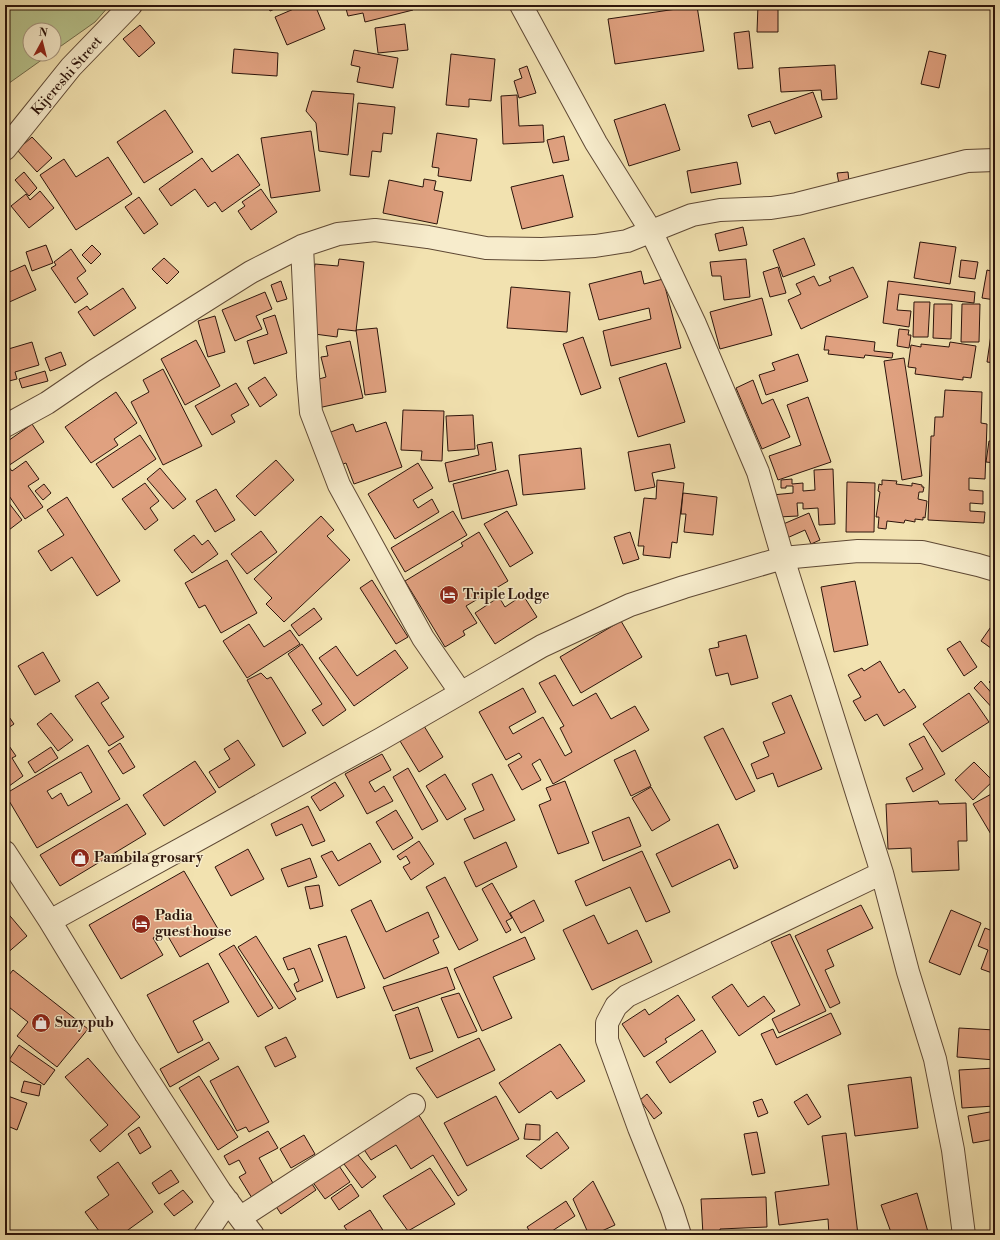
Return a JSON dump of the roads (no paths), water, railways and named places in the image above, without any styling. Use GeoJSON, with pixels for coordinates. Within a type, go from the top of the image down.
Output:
{"type":"FeatureCollection","features":[{"type":"Feature","properties":{"kind":"street","name":"Kijereshi Street"},"geometry":{"type":"LineString","coordinates":[[5,149],[71,67],[131,5]]}},
{"type":"Feature","properties":{"kind":"street"},"geometry":{"type":"LineString","coordinates":[[521,5],[596,143],[651,231],[695,324],[758,472],[783,558],[882,873],[908,972],[935,1059],[953,1150],[964,1235]]}},
{"type":"Feature","properties":{"kind":"street"},"geometry":{"type":"LineString","coordinates":[[5,426],[47,403],[94,371],[251,272],[302,246],[338,234],[375,230],[428,237],[486,248],[595,246],[627,241],[692,215],[720,210],[771,208],[797,204],[967,161],[995,160]]}},
{"type":"Feature","properties":{"kind":"street"},"geometry":{"type":"LineString","coordinates":[[302,246],[311,412],[339,485],[423,638],[461,693]]}},
{"type":"Feature","properties":{"kind":"street"},"geometry":{"type":"LineString","coordinates":[[50,921],[381,739],[542,646],[630,605],[684,587],[783,558],[858,551],[922,552],[995,570]]}},
{"type":"Feature","properties":{"kind":"street"},"geometry":{"type":"LineString","coordinates":[[5,852],[50,921],[126,1046],[220,1191],[241,1218]]}},
{"type":"Feature","properties":{"kind":"street"},"geometry":{"type":"LineString","coordinates":[[680,1235],[672,1210],[638,1128],[607,1040],[606,1023],[616,1006],[627,996],[882,873]]}},
{"type":"Feature","properties":{"kind":"street"},"geometry":{"type":"LineString","coordinates":[[205,1235],[241,1218],[414,1105]]}},
{"type":"Feature","properties":{"kind":"place","name":"Triple Lodge"},"geometry":{"type":"Point","coordinates":[449,595]}},
{"type":"Feature","properties":{"kind":"place","name":"Pambila grosary"},"geometry":{"type":"Point","coordinates":[80,858]}},
{"type":"Feature","properties":{"kind":"place","name":"Padia guest house"},"geometry":{"type":"Point","coordinates":[141,924]}},
{"type":"Feature","properties":{"kind":"place","name":"Suzy pub"},"geometry":{"type":"Point","coordinates":[41,1023]}}]}
